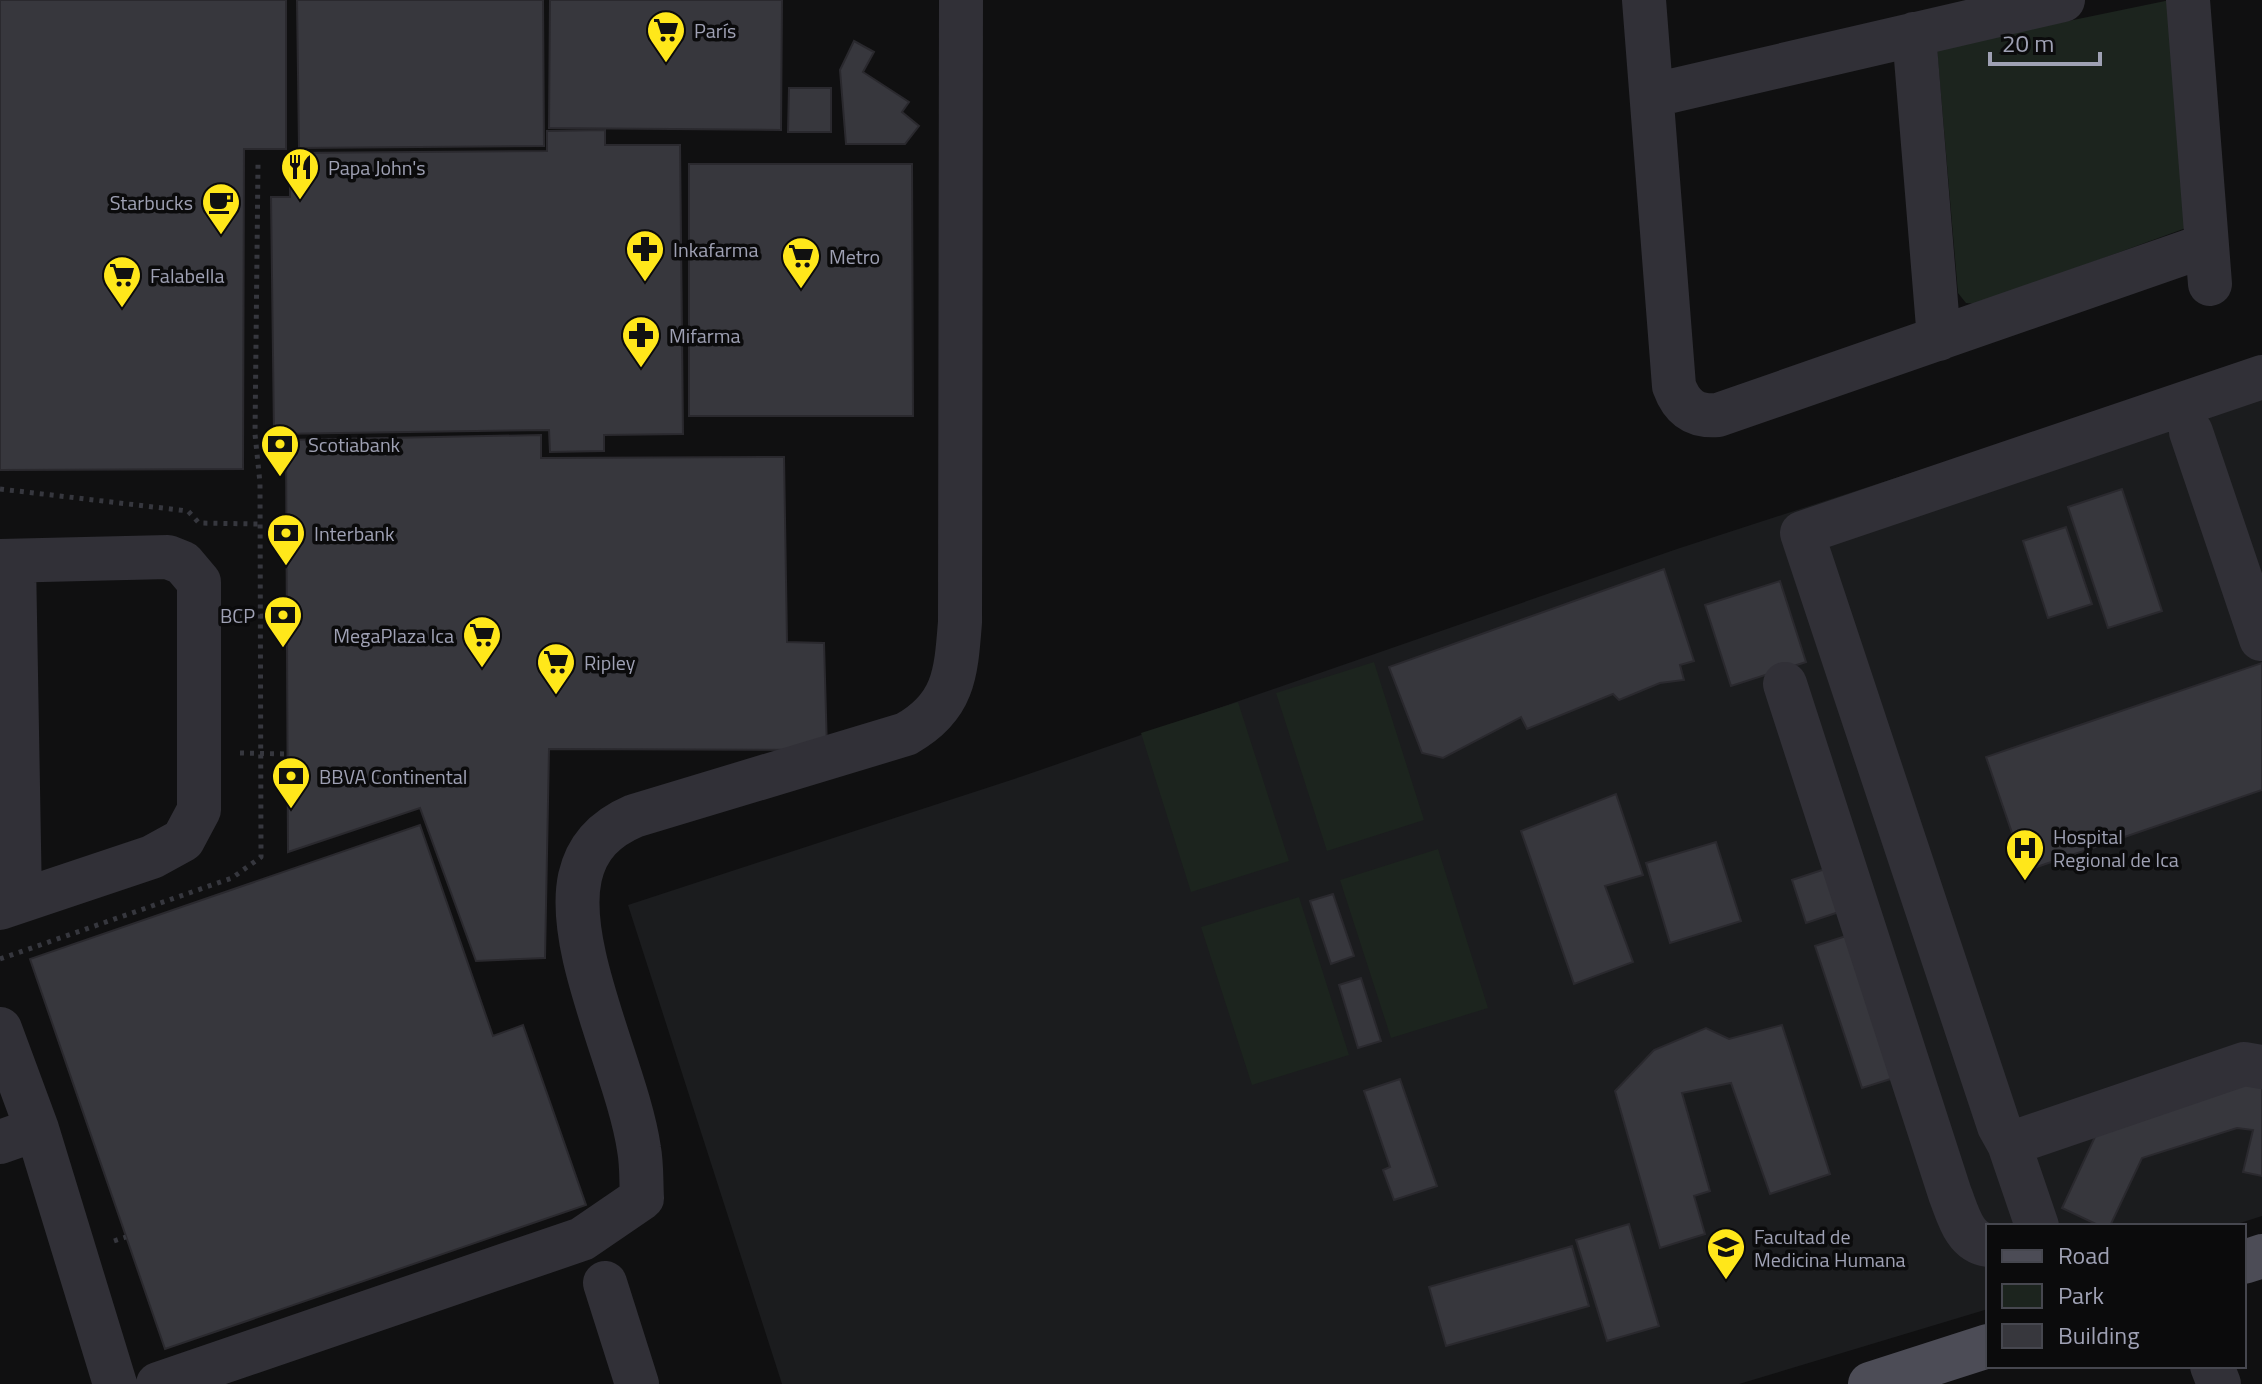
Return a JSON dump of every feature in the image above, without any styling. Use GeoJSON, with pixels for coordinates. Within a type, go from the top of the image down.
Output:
{"type":"FeatureCollection","features":[{"type":"Feature","properties":{"kind":"main road"},"geometry":{"type":"LineString","coordinates":[[1870,1384],[1986,1347]]}},
{"type":"Feature","properties":{"kind":"street"},"geometry":{"type":"LineString","coordinates":[[158,1384],[582,1239],[642,1198],[639,1148],[578,926],[580,878],[588,854],[615,825],[634,816],[906,734],[925,723],[940,708],[950,688],[957,659],[960,622],[961,0]]}},
{"type":"Feature","properties":{"kind":"street"},"geometry":{"type":"LineString","coordinates":[[1644,0],[1654,95],[1674,386],[1685,407],[1695,413],[1718,415],[1939,339],[2208,264],[2188,0]]}},
{"type":"Feature","properties":{"kind":"street"},"geometry":{"type":"LineString","coordinates":[[1654,95],[2063,0]]}},
{"type":"Feature","properties":{"kind":"street"},"geometry":{"type":"LineString","coordinates":[[1914,34],[1939,339]]}},
{"type":"Feature","properties":{"kind":"street"},"geometry":{"type":"LineString","coordinates":[[2036,1224],[2009,1144],[1999,1126],[1802,533],[2262,377]]}},
{"type":"Feature","properties":{"kind":"street"},"geometry":{"type":"LineString","coordinates":[[1811,559],[2262,408]]}},
{"type":"Feature","properties":{"kind":"street"},"geometry":{"type":"LineString","coordinates":[[2191,432],[2261,639]]}},
{"type":"Feature","properties":{"kind":"street"},"geometry":{"type":"LineString","coordinates":[[168,557],[183,563],[199,582],[199,753],[199,810],[183,840],[152,857],[10,905],[7,561],[168,557]]}},
{"type":"Feature","properties":{"kind":"street"},"geometry":{"type":"LineString","coordinates":[[1854,689],[1789,696],[1950,1194],[1963,1227],[1972,1239],[1986,1244]]}},
{"type":"Feature","properties":{"kind":"street"},"geometry":{"type":"LineString","coordinates":[[1859,912],[1921,892]]}},
{"type":"Feature","properties":{"kind":"street"},"geometry":{"type":"LineString","coordinates":[[0,1029],[18,1136],[115,1384]]}},
{"type":"Feature","properties":{"kind":"street"},"geometry":{"type":"LineString","coordinates":[[2009,1144],[2244,1064],[2262,1067]]}},
{"type":"Feature","properties":{"kind":"street"},"geometry":{"type":"LineString","coordinates":[[605,1283],[637,1384]]}},
{"type":"Feature","properties":{"kind":"path"},"geometry":{"type":"LineString","coordinates":[[0,489],[188,511],[199,523],[259,524]]}},
{"type":"Feature","properties":{"kind":"path"},"geometry":{"type":"LineString","coordinates":[[199,753],[288,754]]}},
{"type":"Feature","properties":{"kind":"shaded area"},"geometry":{"type":"Polygon","coordinates":[[[2262,359],[2262,1216],[2237,1224],[1986,1224],[1986,1310],[1739,1384],[782,1384],[628,905],[1023,776],[1677,549],[2262,359]]]}},
{"type":"Feature","properties":{"kind":"green space"},"geometry":{"type":"Polygon","coordinates":[[[2170,0],[2197,224],[1977,304],[1966,303],[1958,293],[1937,48],[2170,0]]]}},
{"type":"Feature","properties":{"kind":"green space"},"geometry":{"type":"Polygon","coordinates":[[[1374,662],[1424,820],[1327,851],[1276,693],[1374,662]]]}},
{"type":"Feature","properties":{"kind":"green space"},"geometry":{"type":"Polygon","coordinates":[[[1238,702],[1289,861],[1191,892],[1141,733],[1238,702]]]}},
{"type":"Feature","properties":{"kind":"green space"},"geometry":{"type":"Polygon","coordinates":[[[1438,849],[1488,1008],[1391,1038],[1340,880],[1438,849]]]}},
{"type":"Feature","properties":{"kind":"green space"},"geometry":{"type":"Polygon","coordinates":[[[1299,897],[1349,1055],[1252,1085],[1201,927],[1299,897]]]}},
{"type":"Feature","properties":{"kind":"building","name":"Falabella"},"geometry":{"type":"Polygon","coordinates":[[[0,0],[286,0],[286,149],[244,149],[243,469],[0,470],[0,0]]]}},
{"type":"Feature","properties":{"kind":"building"},"geometry":{"type":"Polygon","coordinates":[[[297,0],[543,0],[544,146],[299,148],[297,0]]]}},
{"type":"Feature","properties":{"kind":"building","name":"París"},"geometry":{"type":"Polygon","coordinates":[[[550,0],[782,0],[781,130],[549,128],[550,0]]]}},
{"type":"Feature","properties":{"kind":"building"},"geometry":{"type":"Polygon","coordinates":[[[854,41],[874,52],[863,72],[909,102],[902,112],[919,126],[905,144],[846,144],[840,70],[854,41]]]}},
{"type":"Feature","properties":{"kind":"building"},"geometry":{"type":"Polygon","coordinates":[[[789,88],[831,88],[831,132],[788,132],[789,88]]]}},
{"type":"Feature","properties":{"kind":"building"},"geometry":{"type":"Polygon","coordinates":[[[605,130],[605,145],[680,145],[683,434],[604,435],[604,451],[550,452],[549,430],[274,434],[271,197],[290,197],[290,153],[547,151],[547,131],[605,130]]]}},
{"type":"Feature","properties":{"kind":"building","name":"Metro"},"geometry":{"type":"Polygon","coordinates":[[[689,164],[912,164],[913,416],[689,416],[689,164]]]}},
{"type":"Feature","properties":{"kind":"building","name":"Ripley"},"geometry":{"type":"Polygon","coordinates":[[[541,435],[541,458],[784,457],[787,642],[824,643],[827,750],[549,749],[545,958],[476,961],[420,808],[288,852],[286,440],[541,435]]]}},
{"type":"Feature","properties":{"kind":"building"},"geometry":{"type":"Polygon","coordinates":[[[2122,489],[2162,611],[2108,628],[2068,507],[2122,489]]]}},
{"type":"Feature","properties":{"kind":"building"},"geometry":{"type":"Polygon","coordinates":[[[2066,527],[2092,604],[2048,618],[2023,541],[2066,527]]]}},
{"type":"Feature","properties":{"kind":"building"},"geometry":{"type":"Polygon","coordinates":[[[1664,569],[1694,661],[1680,665],[1684,680],[1660,683],[1619,700],[1613,694],[1527,729],[1521,717],[1443,758],[1422,753],[1389,667],[1664,569]]]}},
{"type":"Feature","properties":{"kind":"building"},"geometry":{"type":"Polygon","coordinates":[[[1780,581],[1806,662],[1731,686],[1705,605],[1780,581]]]}},
{"type":"Feature","properties":{"kind":"building"},"geometry":{"type":"Polygon","coordinates":[[[2262,663],[2262,790],[2025,871],[1986,757],[2262,663]]]}},
{"type":"Feature","properties":{"kind":"building"},"geometry":{"type":"Polygon","coordinates":[[[1616,794],[1643,875],[1605,886],[1633,962],[1574,984],[1521,831],[1616,794]]]}},
{"type":"Feature","properties":{"kind":"building"},"geometry":{"type":"Polygon","coordinates":[[[420,825],[493,1036],[523,1025],[586,1205],[165,1349],[30,959],[420,825]]]}},
{"type":"Feature","properties":{"kind":"building"},"geometry":{"type":"Polygon","coordinates":[[[1716,842],[1741,921],[1670,943],[1646,863],[1716,842]]]}},
{"type":"Feature","properties":{"kind":"building"},"geometry":{"type":"Polygon","coordinates":[[[1828,868],[1842,911],[1806,923],[1792,880],[1828,868]]]}},
{"type":"Feature","properties":{"kind":"building"},"geometry":{"type":"Polygon","coordinates":[[[1333,894],[1354,956],[1331,964],[1310,901],[1333,894]]]}},
{"type":"Feature","properties":{"kind":"building"},"geometry":{"type":"Polygon","coordinates":[[[1849,935],[1897,1077],[1862,1088],[1815,946],[1849,935]]]}},
{"type":"Feature","properties":{"kind":"building"},"geometry":{"type":"Polygon","coordinates":[[[1361,978],[1381,1041],[1358,1048],[1339,985],[1361,978]]]}},
{"type":"Feature","properties":{"kind":"building"},"geometry":{"type":"Polygon","coordinates":[[[1782,1025],[1830,1174],[1770,1194],[1731,1083],[1682,1093],[1710,1191],[1694,1196],[1705,1234],[1660,1248],[1615,1091],[1654,1050],[1706,1028],[1729,1039],[1782,1025]]]}},
{"type":"Feature","properties":{"kind":"building"},"geometry":{"type":"Polygon","coordinates":[[[1400,1079],[1437,1186],[1394,1200],[1383,1170],[1390,1167],[1364,1091],[1400,1079]]]}},
{"type":"Feature","properties":{"kind":"building"},"geometry":{"type":"Polygon","coordinates":[[[2232,1082],[2262,1087],[2262,1176],[2243,1172],[2253,1130],[2237,1128],[2142,1158],[2111,1224],[2096,1224],[2062,1208],[2100,1126],[2232,1082]]]}},
{"type":"Feature","properties":{"kind":"building"},"geometry":{"type":"Polygon","coordinates":[[[1629,1224],[1659,1326],[1607,1341],[1576,1240],[1629,1224]]]}},
{"type":"Feature","properties":{"kind":"building"},"geometry":{"type":"Polygon","coordinates":[[[1572,1246],[1589,1306],[1446,1346],[1429,1287],[1572,1246]]]}},
{"type":"Feature","properties":{"kind":"place","name":"París"},"geometry":{"type":"Point","coordinates":[666,64]}},
{"type":"Feature","properties":{"kind":"place","name":"Papa John's"},"geometry":{"type":"Point","coordinates":[300,201]}},
{"type":"Feature","properties":{"kind":"place","name":"Starbucks"},"geometry":{"type":"Point","coordinates":[221,236]}},
{"type":"Feature","properties":{"kind":"place","name":"Inkafarma"},"geometry":{"type":"Point","coordinates":[645,283]}},
{"type":"Feature","properties":{"kind":"place","name":"Metro"},"geometry":{"type":"Point","coordinates":[801,290]}},
{"type":"Feature","properties":{"kind":"place","name":"Falabella"},"geometry":{"type":"Point","coordinates":[122,309]}},
{"type":"Feature","properties":{"kind":"place","name":"Mifarma"},"geometry":{"type":"Point","coordinates":[641,369]}},
{"type":"Feature","properties":{"kind":"place","name":"Scotiabank"},"geometry":{"type":"Point","coordinates":[280,478]}},
{"type":"Feature","properties":{"kind":"place","name":"Interbank"},"geometry":{"type":"Point","coordinates":[286,567]}},
{"type":"Feature","properties":{"kind":"place","name":"BCP"},"geometry":{"type":"Point","coordinates":[283,649]}},
{"type":"Feature","properties":{"kind":"place","name":"MegaPlaza Ica"},"geometry":{"type":"Point","coordinates":[482,669]}},
{"type":"Feature","properties":{"kind":"place","name":"Ripley"},"geometry":{"type":"Point","coordinates":[556,696]}},
{"type":"Feature","properties":{"kind":"place","name":"BBVA Continental"},"geometry":{"type":"Point","coordinates":[291,810]}},
{"type":"Feature","properties":{"kind":"place","name":"Hospital Regional de Ica"},"geometry":{"type":"Point","coordinates":[2025,882]}},
{"type":"Feature","properties":{"kind":"place","name":"Facultad de Medicina Humana"},"geometry":{"type":"Point","coordinates":[1726,1281]}}]}
